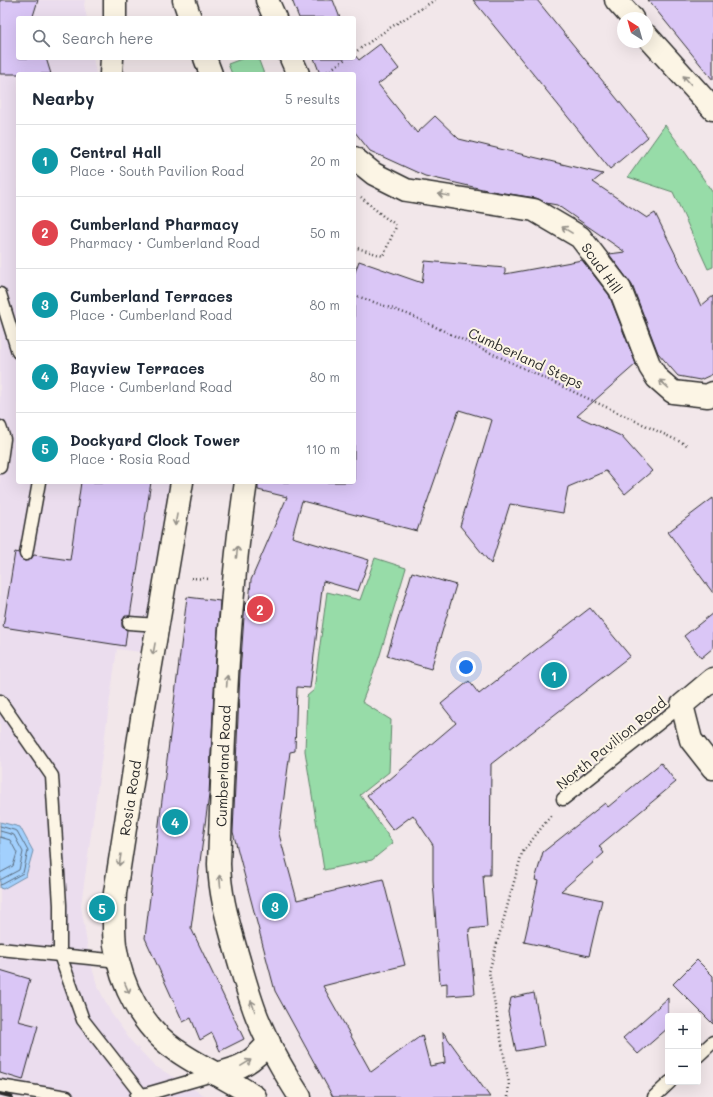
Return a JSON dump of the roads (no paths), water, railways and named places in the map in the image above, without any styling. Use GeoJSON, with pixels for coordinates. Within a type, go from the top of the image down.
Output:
{"type":"FeatureCollection","features":[{"type":"Feature","properties":{"kind":"main road"},"geometry":{"type":"LineString","coordinates":[[115,16],[116,0]]}},
{"type":"Feature","properties":{"kind":"main road"},"geometry":{"type":"LineString","coordinates":[[184,0],[189,16]]}},
{"type":"Feature","properties":{"kind":"main road"},"geometry":{"type":"LineString","coordinates":[[267,0],[274,16]]}},
{"type":"Feature","properties":{"kind":"main road"},"geometry":{"type":"LineString","coordinates":[[616,0],[627,12]]}},
{"type":"Feature","properties":{"kind":"main road"},"geometry":{"type":"LineString","coordinates":[[653,43],[713,109]]}},
{"type":"Feature","properties":{"kind":"main road"},"geometry":{"type":"LineString","coordinates":[[112,60],[112,72]]}},
{"type":"Feature","properties":{"kind":"main road"},"geometry":{"type":"LineString","coordinates":[[206,60],[210,72]]}},
{"type":"Feature","properties":{"kind":"main road"},"geometry":{"type":"LineString","coordinates":[[292,60],[297,72]]}},
{"type":"Feature","properties":{"kind":"main road","name":"Scud Hill"},"geometry":{"type":"LineString","coordinates":[[356,161],[374,174],[406,190],[534,210],[580,237],[620,289],[650,367],[657,378],[673,392],[708,396],[713,394]]}},
{"type":"Feature","properties":{"kind":"main road","name":"Rosia Road"},"geometry":{"type":"LineString","coordinates":[[182,484],[115,893],[115,946],[126,985],[143,1018],[157,1034],[175,1050],[241,1087],[255,1097]]}},
{"type":"Feature","properties":{"kind":"main road","name":"Cumberland Road"},"geometry":{"type":"LineString","coordinates":[[246,484],[240,521],[234,582],[225,708],[219,864],[223,903],[248,990],[257,1017],[269,1042]]}},
{"type":"Feature","properties":{"kind":"main road"},"geometry":{"type":"LineString","coordinates":[[713,679],[682,705],[691,740],[713,768]]}},
{"type":"Feature","properties":{"kind":"main road"},"geometry":{"type":"LineString","coordinates":[[216,1074],[236,1069],[249,1062],[260,1053],[269,1042],[290,1082],[300,1097]]}},
{"type":"Feature","properties":{"kind":"lane"},"geometry":{"type":"LineString","coordinates":[[0,294],[16,346]]}},
{"type":"Feature","properties":{"kind":"lane"},"geometry":{"type":"LineString","coordinates":[[0,427],[4,439],[0,467]]}},
{"type":"Feature","properties":{"kind":"lane"},"geometry":{"type":"LineString","coordinates":[[26,554],[39,484]]}},
{"type":"Feature","properties":{"kind":"lane"},"geometry":{"type":"LineString","coordinates":[[129,622],[158,625]]}},
{"type":"Feature","properties":{"kind":"lane"},"geometry":{"type":"LineString","coordinates":[[0,701],[52,776],[60,905],[60,955],[83,1020],[140,1097],[216,1074]]}},
{"type":"Feature","properties":{"kind":"lane","name":"North Pavilion Road"},"geometry":{"type":"LineString","coordinates":[[563,799],[682,705]]}},
{"type":"Feature","properties":{"kind":"lane"},"geometry":{"type":"LineString","coordinates":[[0,949],[119,961]]}},
{"type":"Feature","properties":{"kind":"lane"},"geometry":{"type":"LineString","coordinates":[[701,1053],[713,1042]]}},
{"type":"Feature","properties":{"kind":"lane"},"geometry":{"type":"LineString","coordinates":[[654,1097],[667,1085]]}},
{"type":"Feature","properties":{"kind":"lane"},"geometry":{"type":"LineString","coordinates":[[0,1086],[67,1097]]}},
{"type":"Feature","properties":{"kind":"water"},"geometry":{"type":"Polygon","coordinates":[[[0,822],[20,827],[33,851],[26,876],[3,889],[0,888],[0,822]]]}},
{"type":"Feature","properties":{"kind":"railway"},"geometry":{"type":"LineString","coordinates":[[0,1094],[12,1097]]}},
{"type":"Feature","properties":{"kind":"place","name":"Cumberland Pharmacy"},"geometry":{"type":"Point","coordinates":[260,609]}},
{"type":"Feature","properties":{"kind":"place","name":"Central Hall"},"geometry":{"type":"Point","coordinates":[554,675]}},
{"type":"Feature","properties":{"kind":"place","name":"Bayview Terraces"},"geometry":{"type":"Point","coordinates":[175,822]}},
{"type":"Feature","properties":{"kind":"place","name":"Cumberland Terraces"},"geometry":{"type":"Point","coordinates":[275,906]}},
{"type":"Feature","properties":{"kind":"place","name":"Dockyard Clock Tower"},"geometry":{"type":"Point","coordinates":[102,908]}}]}
